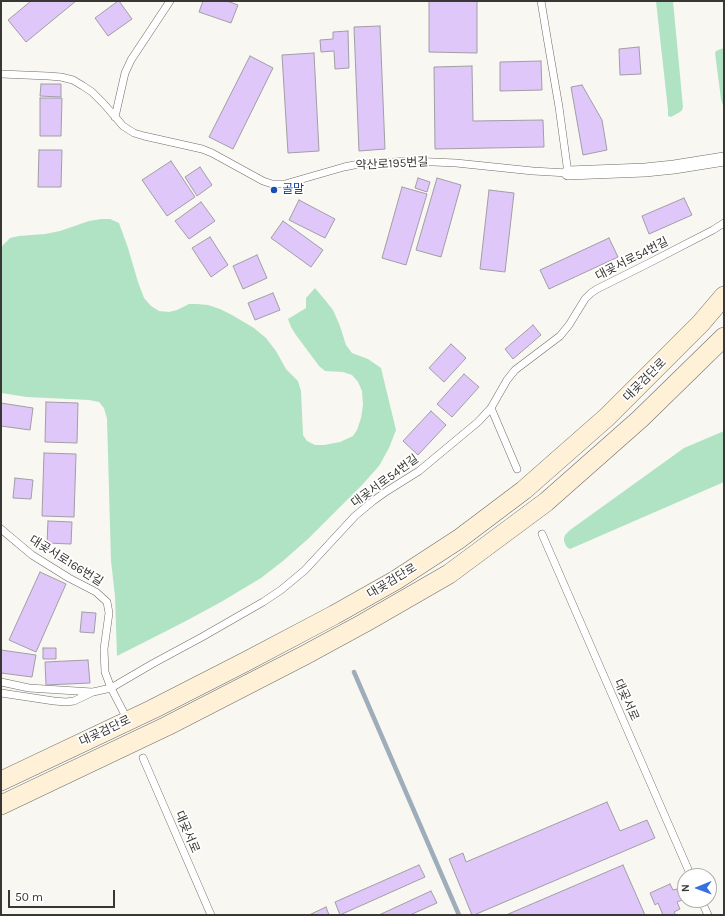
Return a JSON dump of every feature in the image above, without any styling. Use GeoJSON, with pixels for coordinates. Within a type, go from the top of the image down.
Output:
{"type":"FeatureCollection","features":[{"type":"Feature","properties":{"kind":"main road","name":"대곶검단로"},"geometry":{"type":"LineString","coordinates":[[1,781],[153,709],[334,615],[396,580],[459,539],[524,490],[607,417],[701,323],[724,296]]}},
{"type":"Feature","properties":{"kind":"main road","name":"대곶검단로"},"geometry":{"type":"LineString","coordinates":[[1,805],[181,719],[311,651],[449,574],[546,502],[640,418],[724,337]]}},
{"type":"Feature","properties":{"kind":"street","name":"약산로195번길"},"geometry":{"type":"LineString","coordinates":[[568,173],[645,170],[724,159]]}},
{"type":"Feature","properties":{"kind":"lane"},"geometry":{"type":"LineString","coordinates":[[115,117],[125,73],[131,60],[170,1]]}},
{"type":"Feature","properties":{"kind":"lane"},"geometry":{"type":"LineString","coordinates":[[541,1],[568,173]]}},
{"type":"Feature","properties":{"kind":"lane","name":"약산로195번길"},"geometry":{"type":"LineString","coordinates":[[1,74],[61,77],[73,80],[100,100],[123,126],[134,132],[144,136],[202,149],[263,181],[272,184],[285,184],[359,164],[411,161],[456,163],[568,173]]}},
{"type":"Feature","properties":{"kind":"lane","name":"대곶서로54번길"},"geometry":{"type":"LineString","coordinates":[[1,693],[66,702],[74,701],[93,692],[111,688],[242,615],[281,590],[305,570],[350,521],[373,500],[420,471],[478,422],[491,408],[514,370],[560,336],[569,325],[585,299],[591,293],[724,223]]}},
{"type":"Feature","properties":{"kind":"lane"},"geometry":{"type":"LineString","coordinates":[[491,408],[517,469]]}},
{"type":"Feature","properties":{"kind":"lane","name":"대곶서로166번길"},"geometry":{"type":"LineString","coordinates":[[1,529],[32,556],[96,592],[107,602],[109,613],[104,649],[105,672],[111,688]]}},
{"type":"Feature","properties":{"kind":"lane","name":"대곶서로"},"geometry":{"type":"LineString","coordinates":[[542,534],[688,868]]}},
{"type":"Feature","properties":{"kind":"lane"},"geometry":{"type":"LineString","coordinates":[[1,682],[28,688],[93,692]]}},
{"type":"Feature","properties":{"kind":"lane"},"geometry":{"type":"LineString","coordinates":[[111,688],[124,713]]}},
{"type":"Feature","properties":{"kind":"lane","name":"대곶서로"},"geometry":{"type":"LineString","coordinates":[[143,758],[211,915]]}},
{"type":"Feature","properties":{"kind":"green space"},"geometry":{"type":"Polygon","coordinates":[[[656,1],[673,1],[683,107],[680,112],[671,117],[668,116],[656,1]]]}},
{"type":"Feature","properties":{"kind":"green space"},"geometry":{"type":"Polygon","coordinates":[[[724,48],[724,109],[721,99],[715,53],[716,51],[724,48]]]}},
{"type":"Feature","properties":{"kind":"green space"},"geometry":{"type":"Polygon","coordinates":[[[110,219],[119,223],[144,298],[151,306],[159,311],[169,312],[189,304],[208,305],[232,315],[254,328],[266,338],[276,351],[286,369],[298,381],[301,391],[303,435],[307,441],[315,445],[324,445],[340,442],[353,436],[357,430],[361,418],[363,405],[362,391],[358,382],[352,375],[343,372],[325,371],[319,366],[291,327],[288,319],[306,308],[306,298],[315,288],[333,310],[346,345],[352,353],[368,359],[381,368],[396,430],[389,448],[379,466],[309,538],[283,561],[261,578],[221,602],[117,656],[115,596],[111,561],[107,419],[104,408],[99,402],[89,400],[27,397],[1,393],[1,249],[3,245],[10,238],[60,231],[89,221],[110,219]]]}},
{"type":"Feature","properties":{"kind":"green space"},"geometry":{"type":"Polygon","coordinates":[[[724,431],[724,482],[570,549],[566,546],[564,538],[570,530],[684,448],[724,431]]]}},
{"type":"Feature","properties":{"kind":"building"},"geometry":{"type":"Polygon","coordinates":[[[31,1],[76,1],[26,42],[8,20],[31,1]]]}},
{"type":"Feature","properties":{"kind":"building"},"geometry":{"type":"Polygon","coordinates":[[[118,1],[132,19],[108,36],[95,18],[118,1]]]}},
{"type":"Feature","properties":{"kind":"building"},"geometry":{"type":"Polygon","coordinates":[[[203,1],[227,1],[238,5],[231,23],[199,12],[203,1]]]}},
{"type":"Feature","properties":{"kind":"building"},"geometry":{"type":"Polygon","coordinates":[[[429,1],[477,1],[477,53],[429,52],[429,1]]]}},
{"type":"Feature","properties":{"kind":"building"},"geometry":{"type":"Polygon","coordinates":[[[380,26],[385,149],[359,151],[354,27],[380,26]]]}},
{"type":"Feature","properties":{"kind":"building"},"geometry":{"type":"Polygon","coordinates":[[[348,31],[349,68],[335,69],[334,51],[321,52],[320,40],[333,39],[333,32],[348,31]]]}},
{"type":"Feature","properties":{"kind":"building"},"geometry":{"type":"Polygon","coordinates":[[[639,47],[641,74],[620,75],[619,49],[639,47]]]}},
{"type":"Feature","properties":{"kind":"building"},"geometry":{"type":"Polygon","coordinates":[[[314,53],[319,151],[288,153],[282,55],[314,53]]]}},
{"type":"Feature","properties":{"kind":"building"},"geometry":{"type":"Polygon","coordinates":[[[250,56],[273,68],[233,149],[209,137],[250,56]]]}},
{"type":"Feature","properties":{"kind":"building"},"geometry":{"type":"Polygon","coordinates":[[[541,61],[542,90],[500,91],[500,62],[541,61]]]}},
{"type":"Feature","properties":{"kind":"building"},"geometry":{"type":"Polygon","coordinates":[[[472,66],[473,121],[543,120],[544,147],[435,149],[434,67],[472,66]]]}},
{"type":"Feature","properties":{"kind":"building"},"geometry":{"type":"Polygon","coordinates":[[[41,84],[61,84],[61,97],[40,96],[41,84]]]}},
{"type":"Feature","properties":{"kind":"building"},"geometry":{"type":"Polygon","coordinates":[[[582,85],[602,120],[607,150],[583,155],[571,87],[582,85]]]}},
{"type":"Feature","properties":{"kind":"building"},"geometry":{"type":"Polygon","coordinates":[[[40,98],[62,98],[61,136],[40,136],[40,98]]]}},
{"type":"Feature","properties":{"kind":"building"},"geometry":{"type":"Polygon","coordinates":[[[39,150],[62,150],[61,187],[38,187],[39,150]]]}},
{"type":"Feature","properties":{"kind":"building"},"geometry":{"type":"Polygon","coordinates":[[[171,161],[195,197],[167,216],[142,180],[171,161]]]}},
{"type":"Feature","properties":{"kind":"building"},"geometry":{"type":"Polygon","coordinates":[[[200,167],[212,185],[197,196],[185,177],[200,167]]]}},
{"type":"Feature","properties":{"kind":"building"},"geometry":{"type":"Polygon","coordinates":[[[418,178],[430,182],[427,192],[415,188],[418,178]]]}},
{"type":"Feature","properties":{"kind":"building"},"geometry":{"type":"Polygon","coordinates":[[[437,178],[461,185],[441,257],[416,250],[437,178]]]}},
{"type":"Feature","properties":{"kind":"building"},"geometry":{"type":"Polygon","coordinates":[[[402,187],[427,194],[406,265],[382,258],[402,187]]]}},
{"type":"Feature","properties":{"kind":"building"},"geometry":{"type":"Polygon","coordinates":[[[489,190],[514,193],[505,272],[480,269],[489,190]]]}},
{"type":"Feature","properties":{"kind":"building"},"geometry":{"type":"Polygon","coordinates":[[[684,198],[692,215],[649,234],[642,216],[684,198]]]}},
{"type":"Feature","properties":{"kind":"building"},"geometry":{"type":"Polygon","coordinates":[[[299,200],[335,219],[325,238],[289,220],[299,200]]]}},
{"type":"Feature","properties":{"kind":"building"},"geometry":{"type":"Polygon","coordinates":[[[201,202],[215,221],[189,239],[175,221],[201,202]]]}},
{"type":"Feature","properties":{"kind":"building"},"geometry":{"type":"Polygon","coordinates":[[[283,221],[323,250],[311,267],[271,238],[283,221]]]}},
{"type":"Feature","properties":{"kind":"building"},"geometry":{"type":"Polygon","coordinates":[[[210,237],[228,265],[211,277],[192,248],[210,237]]]}},
{"type":"Feature","properties":{"kind":"building"},"geometry":{"type":"Polygon","coordinates":[[[609,238],[618,257],[549,289],[540,270],[609,238]]]}},
{"type":"Feature","properties":{"kind":"building"},"geometry":{"type":"Polygon","coordinates":[[[257,255],[267,278],[243,289],[233,266],[257,255]]]}},
{"type":"Feature","properties":{"kind":"building"},"geometry":{"type":"Polygon","coordinates":[[[273,293],[280,310],[255,320],[248,303],[273,293]]]}},
{"type":"Feature","properties":{"kind":"building"},"geometry":{"type":"Polygon","coordinates":[[[533,325],[541,335],[513,359],[505,349],[533,325]]]}},
{"type":"Feature","properties":{"kind":"building"},"geometry":{"type":"Polygon","coordinates":[[[451,344],[466,358],[444,382],[429,368],[451,344]]]}},
{"type":"Feature","properties":{"kind":"building"},"geometry":{"type":"Polygon","coordinates":[[[464,374],[479,387],[452,417],[437,404],[464,374]]]}},
{"type":"Feature","properties":{"kind":"building"},"geometry":{"type":"Polygon","coordinates":[[[46,402],[78,403],[77,443],[45,442],[46,402]]]}},
{"type":"Feature","properties":{"kind":"building"},"geometry":{"type":"Polygon","coordinates":[[[1,403],[33,408],[30,430],[1,426],[1,403]]]}},
{"type":"Feature","properties":{"kind":"building"},"geometry":{"type":"Polygon","coordinates":[[[431,411],[446,425],[418,455],[403,441],[431,411]]]}},
{"type":"Feature","properties":{"kind":"building"},"geometry":{"type":"Polygon","coordinates":[[[44,453],[76,454],[74,517],[42,516],[44,453]]]}},
{"type":"Feature","properties":{"kind":"building"},"geometry":{"type":"Polygon","coordinates":[[[15,478],[33,480],[31,499],[13,498],[15,478]]]}},
{"type":"Feature","properties":{"kind":"building"},"geometry":{"type":"Polygon","coordinates":[[[48,521],[72,522],[71,544],[47,543],[48,521]]]}},
{"type":"Feature","properties":{"kind":"building"},"geometry":{"type":"Polygon","coordinates":[[[40,572],[66,584],[36,652],[9,640],[40,572]]]}},
{"type":"Feature","properties":{"kind":"building"},"geometry":{"type":"Polygon","coordinates":[[[82,612],[96,613],[94,633],[80,632],[82,612]]]}},
{"type":"Feature","properties":{"kind":"building"},"geometry":{"type":"Polygon","coordinates":[[[43,648],[56,648],[56,659],[43,659],[43,648]]]}},
{"type":"Feature","properties":{"kind":"building"},"geometry":{"type":"Polygon","coordinates":[[[1,650],[36,655],[32,677],[1,673],[1,650]]]}},
{"type":"Feature","properties":{"kind":"building"},"geometry":{"type":"Polygon","coordinates":[[[88,660],[90,683],[46,685],[45,662],[88,660]]]}},
{"type":"Feature","properties":{"kind":"building"},"geometry":{"type":"Polygon","coordinates":[[[607,802],[620,831],[647,820],[655,838],[472,915],[449,859],[463,853],[466,862],[607,802]]]}},
{"type":"Feature","properties":{"kind":"building"},"geometry":{"type":"Polygon","coordinates":[[[419,865],[425,877],[340,915],[335,902],[419,865]]]}},
{"type":"Feature","properties":{"kind":"building"},"geometry":{"type":"Polygon","coordinates":[[[623,865],[645,915],[506,915],[623,865]]]}},
{"type":"Feature","properties":{"kind":"building"},"geometry":{"type":"Polygon","coordinates":[[[670,884],[673,890],[677,889],[677,908],[680,909],[674,912],[676,915],[663,915],[658,903],[655,905],[650,893],[670,884]]]}},
{"type":"Feature","properties":{"kind":"building"},"geometry":{"type":"Polygon","coordinates":[[[431,891],[437,903],[410,915],[379,915],[431,891]]]}},
{"type":"Feature","properties":{"kind":"building"},"geometry":{"type":"Polygon","coordinates":[[[326,907],[329,915],[309,915],[326,907]]]}},
{"type":"Feature","properties":{"kind":"waterway"},"geometry":{"type":"LineString","coordinates":[[354,672],[459,915]]}},
{"type":"Feature","properties":{"kind":"place","name":"골말"},"geometry":{"type":"Point","coordinates":[274,190]}}]}
